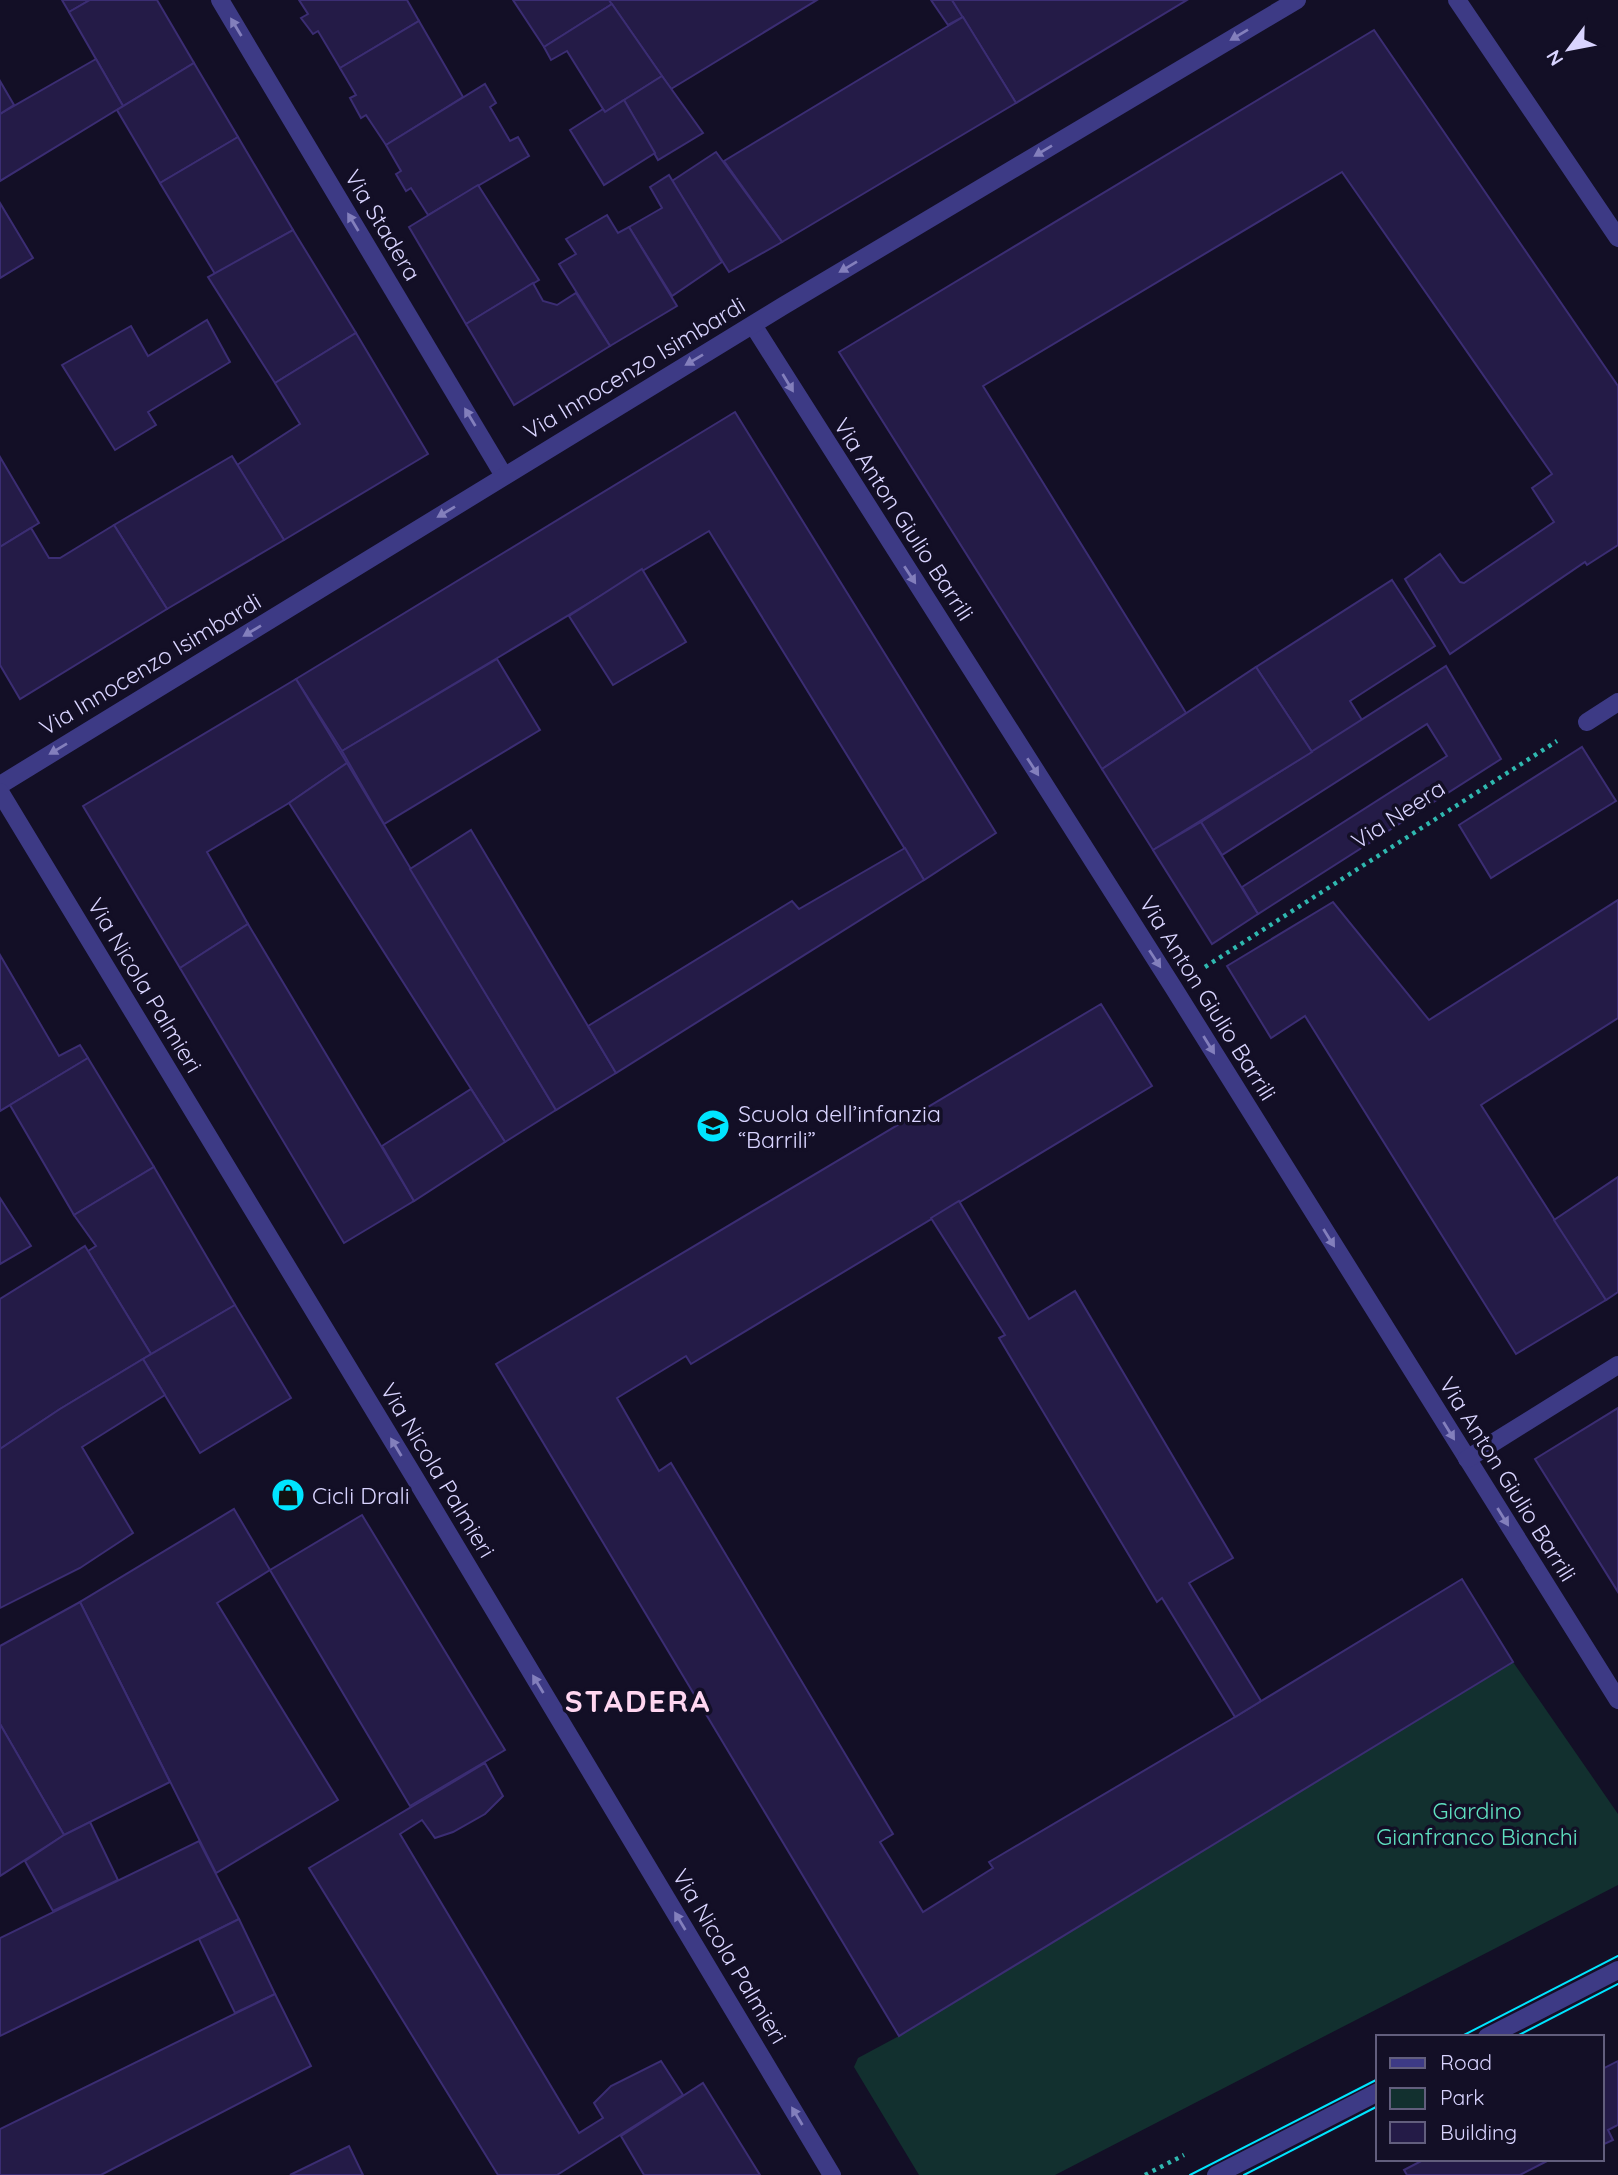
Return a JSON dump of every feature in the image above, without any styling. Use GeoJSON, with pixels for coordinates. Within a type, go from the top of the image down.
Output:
{"type":"FeatureCollection","features":[{"type":"Feature","properties":{"kind":"street","name":"Via Stadera"},"geometry":{"type":"LineString","coordinates":[[220,0],[504,476]]}},
{"type":"Feature","properties":{"kind":"street","name":"Via Innocenzo Isimbardi"},"geometry":{"type":"LineString","coordinates":[[0,785],[753,325],[1297,0]]}},
{"type":"Feature","properties":{"kind":"street"},"geometry":{"type":"LineString","coordinates":[[1457,0],[1618,238]]}},
{"type":"Feature","properties":{"kind":"street","name":"Via Anton Giulio Barrili"},"geometry":{"type":"LineString","coordinates":[[753,325],[1173,987],[1618,1700]]}},
{"type":"Feature","properties":{"kind":"street"},"geometry":{"type":"LineString","coordinates":[[1587,722],[1618,702]]}},
{"type":"Feature","properties":{"kind":"street","name":"Via Nicola Palmieri"},"geometry":{"type":"LineString","coordinates":[[0,792],[832,2175]]}},
{"type":"Feature","properties":{"kind":"street"},"geometry":{"type":"LineString","coordinates":[[1467,1459],[1618,1365]]}},
{"type":"Feature","properties":{"kind":"street"},"geometry":{"type":"LineString","coordinates":[[1491,2035],[1618,1970]]}},
{"type":"Feature","properties":{"kind":"street"},"geometry":{"type":"LineString","coordinates":[[1216,2175],[1376,2093]]}},
{"type":"Feature","properties":{"kind":"path","name":"Via Neera"},"geometry":{"type":"LineString","coordinates":[[1205,967],[1587,722]]}},
{"type":"Feature","properties":{"kind":"green space","name":"Giardino Gianfranco Bianchi"},"geometry":{"type":"Polygon","coordinates":[[[1513,1662],[1618,1814],[1618,1885],[1055,2175],[919,2175],[854,2067],[858,2058],[899,2036],[1513,1662]]]}},
{"type":"Feature","properties":{"kind":"building"},"geometry":{"type":"Polygon","coordinates":[[[62,0],[90,0],[69,12],[62,0]]]}},
{"type":"Feature","properties":{"kind":"building"},"geometry":{"type":"Polygon","coordinates":[[[90,0],[157,0],[194,63],[123,106],[69,12],[90,0]]]}},
{"type":"Feature","properties":{"kind":"building"},"geometry":{"type":"Polygon","coordinates":[[[299,0],[407,0],[419,21],[340,68],[318,31],[313,34],[301,18],[308,14],[299,0]]]}},
{"type":"Feature","properties":{"kind":"building"},"geometry":{"type":"Polygon","coordinates":[[[513,0],[609,0],[612,4],[544,47],[513,0]]]}},
{"type":"Feature","properties":{"kind":"building"},"geometry":{"type":"Polygon","coordinates":[[[609,0],[817,0],[671,89],[609,0]]]}},
{"type":"Feature","properties":{"kind":"building"},"geometry":{"type":"Polygon","coordinates":[[[931,0],[952,0],[963,17],[948,25],[931,0]]]}},
{"type":"Feature","properties":{"kind":"building"},"geometry":{"type":"Polygon","coordinates":[[[952,0],[1187,0],[1016,103],[952,0]]]}},
{"type":"Feature","properties":{"kind":"building"},"geometry":{"type":"Polygon","coordinates":[[[612,4],[662,76],[605,112],[567,51],[551,60],[544,47],[612,4]]]}},
{"type":"Feature","properties":{"kind":"building"},"geometry":{"type":"Polygon","coordinates":[[[963,17],[1016,103],[782,242],[724,161],[963,17]]]}},
{"type":"Feature","properties":{"kind":"building"},"geometry":{"type":"Polygon","coordinates":[[[419,21],[463,97],[386,145],[366,115],[361,118],[350,98],[356,95],[340,68],[419,21]]]}},
{"type":"Feature","properties":{"kind":"building"},"geometry":{"type":"Polygon","coordinates":[[[1374,30],[1618,386],[1618,545],[1587,565],[1585,562],[1450,654],[1405,579],[1440,554],[1460,582],[1464,583],[1554,522],[1532,488],[1552,474],[1342,172],[983,386],[1186,713],[1102,769],[839,352],[1374,30]]]}},
{"type":"Feature","properties":{"kind":"building"},"geometry":{"type":"Polygon","coordinates":[[[96,59],[123,106],[0,181],[0,114],[96,59]]]}},
{"type":"Feature","properties":{"kind":"building"},"geometry":{"type":"Polygon","coordinates":[[[194,63],[238,137],[160,183],[117,110],[194,63]]]}},
{"type":"Feature","properties":{"kind":"building"},"geometry":{"type":"Polygon","coordinates":[[[662,76],[703,133],[658,160],[624,100],[662,76]]]}},
{"type":"Feature","properties":{"kind":"building"},"geometry":{"type":"Polygon","coordinates":[[[0,81],[14,105],[0,114],[0,81]]]}},
{"type":"Feature","properties":{"kind":"building"},"geometry":{"type":"Polygon","coordinates":[[[485,84],[496,103],[490,107],[510,141],[518,137],[529,156],[428,215],[411,188],[406,191],[396,174],[401,171],[386,145],[485,84]]]}},
{"type":"Feature","properties":{"kind":"building"},"geometry":{"type":"Polygon","coordinates":[[[624,100],[655,153],[604,185],[570,130],[603,109],[605,112],[624,100]]]}},
{"type":"Feature","properties":{"kind":"building"},"geometry":{"type":"Polygon","coordinates":[[[238,137],[293,230],[215,274],[160,183],[238,137]]]}},
{"type":"Feature","properties":{"kind":"building"},"geometry":{"type":"Polygon","coordinates":[[[716,152],[782,242],[729,272],[672,181],[716,152]]]}},
{"type":"Feature","properties":{"kind":"building"},"geometry":{"type":"Polygon","coordinates":[[[669,175],[722,262],[672,296],[629,227],[662,208],[650,187],[669,175]]]}},
{"type":"Feature","properties":{"kind":"building"},"geometry":{"type":"Polygon","coordinates":[[[478,185],[539,280],[466,324],[409,227],[478,185]]]}},
{"type":"Feature","properties":{"kind":"building"},"geometry":{"type":"Polygon","coordinates":[[[0,203],[33,258],[0,278],[0,203]]]}},
{"type":"Feature","properties":{"kind":"building"},"geometry":{"type":"Polygon","coordinates":[[[607,215],[618,233],[629,227],[677,306],[610,346],[559,264],[576,254],[566,239],[607,215]]]}},
{"type":"Feature","properties":{"kind":"building"},"geometry":{"type":"Polygon","coordinates":[[[293,230],[356,333],[275,383],[208,277],[293,230]]]}},
{"type":"Feature","properties":{"kind":"building"},"geometry":{"type":"Polygon","coordinates":[[[533,283],[543,301],[557,305],[576,293],[610,346],[514,405],[466,324],[533,283]]]}},
{"type":"Feature","properties":{"kind":"building"},"geometry":{"type":"Polygon","coordinates":[[[207,320],[230,362],[148,412],[156,425],[115,450],[62,365],[131,326],[148,356],[207,320]]]}},
{"type":"Feature","properties":{"kind":"building"},"geometry":{"type":"Polygon","coordinates":[[[356,333],[428,454],[284,540],[237,465],[300,424],[275,383],[356,333]]]}},
{"type":"Feature","properties":{"kind":"building"},"geometry":{"type":"Polygon","coordinates":[[[735,412],[996,833],[924,880],[709,531],[342,751],[296,679],[735,412]]]}},
{"type":"Feature","properties":{"kind":"building"},"geometry":{"type":"Polygon","coordinates":[[[232,456],[284,540],[167,609],[114,525],[232,456]]]}},
{"type":"Feature","properties":{"kind":"building"},"geometry":{"type":"Polygon","coordinates":[[[0,457],[39,523],[0,547],[0,457]]]}},
{"type":"Feature","properties":{"kind":"building"},"geometry":{"type":"Polygon","coordinates":[[[114,525],[167,609],[20,699],[0,665],[0,547],[31,528],[49,558],[60,558],[114,525]]]}},
{"type":"Feature","properties":{"kind":"building"},"geometry":{"type":"Polygon","coordinates":[[[642,569],[686,642],[613,685],[569,616],[642,569]]]}},
{"type":"Feature","properties":{"kind":"building"},"geometry":{"type":"Polygon","coordinates":[[[1392,580],[1435,646],[1350,701],[1362,720],[1312,752],[1256,667],[1392,580]]]}},
{"type":"Feature","properties":{"kind":"building"},"geometry":{"type":"Polygon","coordinates":[[[497,659],[540,730],[384,824],[342,751],[497,659]]]}},
{"type":"Feature","properties":{"kind":"building"},"geometry":{"type":"Polygon","coordinates":[[[1446,666],[1501,759],[1258,914],[1242,887],[1447,756],[1427,724],[1222,855],[1201,822],[1446,666]]]}},
{"type":"Feature","properties":{"kind":"building"},"geometry":{"type":"Polygon","coordinates":[[[1256,667],[1312,752],[1153,850],[1102,769],[1256,667]]]}},
{"type":"Feature","properties":{"kind":"building"},"geometry":{"type":"Polygon","coordinates":[[[296,679],[347,763],[289,803],[207,852],[248,924],[180,968],[83,806],[296,679]]]}},
{"type":"Feature","properties":{"kind":"building"},"geometry":{"type":"Polygon","coordinates":[[[1582,747],[1616,801],[1491,878],[1459,825],[1582,747]]]}},
{"type":"Feature","properties":{"kind":"building"},"geometry":{"type":"Polygon","coordinates":[[[347,763],[556,1110],[505,1142],[289,803],[347,763]]]}},
{"type":"Feature","properties":{"kind":"building"},"geometry":{"type":"Polygon","coordinates":[[[1201,822],[1258,914],[1212,944],[1153,850],[1201,822]]]}},
{"type":"Feature","properties":{"kind":"building"},"geometry":{"type":"Polygon","coordinates":[[[471,830],[616,1073],[556,1110],[410,869],[471,830]]]}},
{"type":"Feature","properties":{"kind":"building"},"geometry":{"type":"Polygon","coordinates":[[[905,848],[924,880],[616,1073],[588,1026],[792,901],[799,909],[905,848]]]}},
{"type":"Feature","properties":{"kind":"building"},"geometry":{"type":"Polygon","coordinates":[[[1618,900],[1618,1018],[1481,1105],[1606,1300],[1516,1354],[1305,1016],[1271,1038],[1227,966],[1333,902],[1429,1020],[1618,900]]]}},
{"type":"Feature","properties":{"kind":"building"},"geometry":{"type":"Polygon","coordinates":[[[248,924],[414,1201],[344,1243],[180,968],[248,924]]]}},
{"type":"Feature","properties":{"kind":"building"},"geometry":{"type":"Polygon","coordinates":[[[0,955],[59,1056],[80,1045],[88,1058],[0,1111],[0,955]]]}},
{"type":"Feature","properties":{"kind":"building"},"geometry":{"type":"Polygon","coordinates":[[[1101,1004],[1152,1086],[691,1364],[686,1356],[617,1398],[659,1471],[671,1463],[893,1834],[880,1842],[923,1912],[993,1868],[989,1862],[1462,1579],[1513,1662],[899,2036],[496,1364],[1101,1004]]]}},
{"type":"Feature","properties":{"kind":"building"},"geometry":{"type":"Polygon","coordinates":[[[88,1058],[154,1167],[74,1215],[10,1105],[88,1058]]]}},
{"type":"Feature","properties":{"kind":"building"},"geometry":{"type":"Polygon","coordinates":[[[471,1089],[505,1142],[414,1201],[382,1146],[471,1089]]]}},
{"type":"Feature","properties":{"kind":"building"},"geometry":{"type":"Polygon","coordinates":[[[154,1167],[235,1305],[151,1354],[88,1251],[96,1246],[74,1215],[154,1167]]]}},
{"type":"Feature","properties":{"kind":"building"},"geometry":{"type":"Polygon","coordinates":[[[1618,1177],[1618,1292],[1606,1300],[1554,1220],[1618,1177]]]}},
{"type":"Feature","properties":{"kind":"building"},"geometry":{"type":"Polygon","coordinates":[[[0,1198],[31,1246],[0,1264],[0,1198]]]}},
{"type":"Feature","properties":{"kind":"building"},"geometry":{"type":"Polygon","coordinates":[[[959,1201],[1029,1319],[1075,1291],[1233,1558],[1189,1583],[1261,1701],[1235,1717],[1162,1598],[1157,1602],[999,1338],[1005,1335],[931,1218],[959,1201]]]}},
{"type":"Feature","properties":{"kind":"building"},"geometry":{"type":"Polygon","coordinates":[[[85,1246],[151,1354],[0,1449],[0,1299],[85,1246]]]}},
{"type":"Feature","properties":{"kind":"building"},"geometry":{"type":"Polygon","coordinates":[[[235,1305],[291,1398],[200,1453],[143,1359],[235,1305]]]}},
{"type":"Feature","properties":{"kind":"building"},"geometry":{"type":"Polygon","coordinates":[[[143,1359],[165,1395],[82,1447],[133,1533],[80,1568],[0,1608],[0,1449],[143,1359]]]}},
{"type":"Feature","properties":{"kind":"building"},"geometry":{"type":"Polygon","coordinates":[[[1618,1408],[1618,1592],[1535,1459],[1618,1408]]]}},
{"type":"Feature","properties":{"kind":"building"},"geometry":{"type":"Polygon","coordinates":[[[234,1509],[270,1570],[217,1603],[338,1800],[216,1873],[80,1602],[234,1509]]]}},
{"type":"Feature","properties":{"kind":"building"},"geometry":{"type":"Polygon","coordinates":[[[362,1515],[505,1750],[410,1806],[270,1570],[362,1515]]]}},
{"type":"Feature","properties":{"kind":"building"},"geometry":{"type":"Polygon","coordinates":[[[80,1602],[170,1782],[64,1835],[0,1724],[0,1646],[80,1602]]]}},
{"type":"Feature","properties":{"kind":"building"},"geometry":{"type":"Polygon","coordinates":[[[0,1724],[64,1835],[0,1876],[0,1724]]]}},
{"type":"Feature","properties":{"kind":"building"},"geometry":{"type":"Polygon","coordinates":[[[485,1763],[503,1796],[485,1814],[453,1832],[435,1838],[422,1820],[400,1834],[579,2133],[603,2118],[594,2103],[611,2086],[661,2061],[683,2095],[557,2175],[498,2175],[309,1868],[485,1763]]]}},
{"type":"Feature","properties":{"kind":"building"},"geometry":{"type":"Polygon","coordinates":[[[90,1822],[118,1880],[53,1911],[25,1861],[64,1835],[90,1822]]]}},
{"type":"Feature","properties":{"kind":"building"},"geometry":{"type":"Polygon","coordinates":[[[199,1841],[239,1919],[0,2036],[0,1938],[199,1841]]]}},
{"type":"Feature","properties":{"kind":"building"},"geometry":{"type":"Polygon","coordinates":[[[239,1919],[275,1994],[235,2013],[199,1939],[239,1919]]]}},
{"type":"Feature","properties":{"kind":"building"},"geometry":{"type":"Polygon","coordinates":[[[275,1994],[311,2066],[101,2175],[0,2175],[0,2129],[275,1994]]]}},
{"type":"Feature","properties":{"kind":"building"},"geometry":{"type":"Polygon","coordinates":[[[1618,2061],[1618,2125],[1608,2130],[1613,2140],[1604,2144],[1604,2068],[1618,2061]]]}},
{"type":"Feature","properties":{"kind":"building"},"geometry":{"type":"Polygon","coordinates":[[[703,2083],[760,2175],[644,2175],[621,2136],[703,2083]]]}},
{"type":"Feature","properties":{"kind":"building"},"geometry":{"type":"Polygon","coordinates":[[[349,2146],[363,2175],[290,2175],[349,2146]]]}},
{"type":"Feature","properties":{"kind":"building"},"geometry":{"type":"Polygon","coordinates":[[[1421,2161],[1547,2161],[1520,2175],[1407,2175],[1404,2170],[1421,2161]]]}},
{"type":"Feature","properties":{"kind":"tram line"},"geometry":{"type":"LineString","coordinates":[[1464,2035],[1618,1956]]}},
{"type":"Feature","properties":{"kind":"tram line"},"geometry":{"type":"LineString","coordinates":[[1519,2035],[1618,1984]]}},
{"type":"Feature","properties":{"kind":"tram line"},"geometry":{"type":"LineString","coordinates":[[1190,2175],[1376,2080]]}},
{"type":"Feature","properties":{"kind":"tram line"},"geometry":{"type":"LineString","coordinates":[[1244,2175],[1376,2107]]}},
{"type":"Feature","properties":{"kind":"place","name":"Scuola dell’infanzia “Barrili”"},"geometry":{"type":"Point","coordinates":[713,1126]}},
{"type":"Feature","properties":{"kind":"place","name":"Cicli Drali"},"geometry":{"type":"Point","coordinates":[288,1495]}},
{"type":"Feature","properties":{"kind":"district","name":"STADERA"},"geometry":{"type":"Point","coordinates":[638,1701]}}]}
